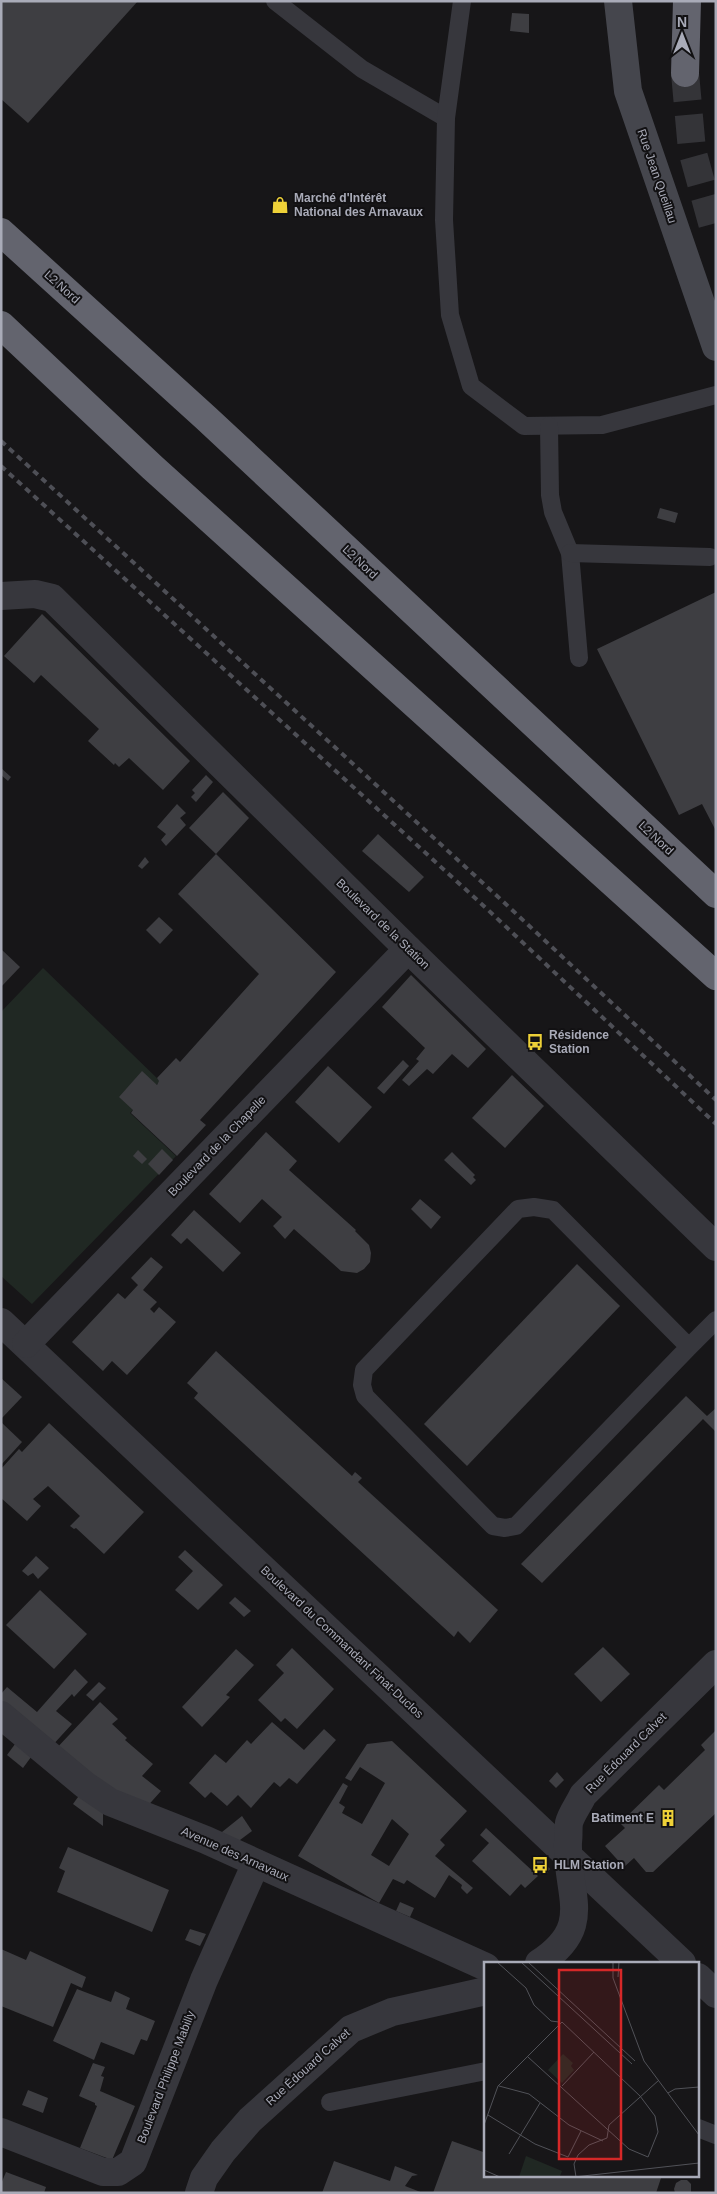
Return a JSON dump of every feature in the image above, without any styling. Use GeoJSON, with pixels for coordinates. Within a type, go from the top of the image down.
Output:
{"type":"FeatureCollection","features":[{"type":"Feature","properties":{"kind":"highway"},"geometry":{"type":"LineString","coordinates":[[685,73],[687,1]]}},
{"type":"Feature","properties":{"kind":"highway","name":"L2 Nord"},"geometry":{"type":"LineString","coordinates":[[1,232],[206,418],[716,894]]}},
{"type":"Feature","properties":{"kind":"highway"},"geometry":{"type":"LineString","coordinates":[[1,325],[167,480],[716,976]]}},
{"type":"Feature","properties":{"kind":"main road","name":"Rue Jean Queillau"},"geometry":{"type":"LineString","coordinates":[[618,1],[628,91],[716,347]]}},
{"type":"Feature","properties":{"kind":"street","name":"Boulevard de la Station"},"geometry":{"type":"LineString","coordinates":[[1,596],[35,594],[52,598],[408,949],[716,1247]]}},
{"type":"Feature","properties":{"kind":"street","name":"Boulevard de la Chapelle"},"geometry":{"type":"LineString","coordinates":[[26,1344],[408,949]]}},
{"type":"Feature","properties":{"kind":"street","name":"Boulevard du Commandant Finat-Duclos"},"geometry":{"type":"LineString","coordinates":[[1,1322],[681,1962]]}},
{"type":"Feature","properties":{"kind":"street","name":"Rue Édouard Calvet"},"geometry":{"type":"LineString","coordinates":[[541,1962],[556,1952],[571,1931],[576,1899],[568,1856],[569,1823],[583,1795],[716,1664]]}},
{"type":"Feature","properties":{"kind":"street","name":"Avenue des Arnavaux"},"geometry":{"type":"LineString","coordinates":[[1,1715],[85,1785],[110,1802],[206,1840],[484,1966]]}},
{"type":"Feature","properties":{"kind":"street","name":"Boulevard Philippe Mabilly"},"geometry":{"type":"LineString","coordinates":[[1,2132],[103,2172],[118,2172],[133,2162],[204,1980],[256,1862]]}},
{"type":"Feature","properties":{"kind":"street"},"geometry":{"type":"LineString","coordinates":[[700,1979],[716,1994]]}},
{"type":"Feature","properties":{"kind":"street","name":"Rue Édouard Calvet"},"geometry":{"type":"LineString","coordinates":[[198,2193],[204,2178],[223,2151],[250,2120],[351,2028],[392,2012],[484,1991]]}},
{"type":"Feature","properties":{"kind":"lane"},"geometry":{"type":"LineString","coordinates":[[276,1],[362,69],[446,118]]}},
{"type":"Feature","properties":{"kind":"lane"},"geometry":{"type":"LineString","coordinates":[[462,1],[446,118],[444,220],[450,315],[471,386],[524,426],[602,425],[716,395]]}},
{"type":"Feature","properties":{"kind":"lane"},"geometry":{"type":"LineString","coordinates":[[549,426],[550,495],[553,512],[570,553],[579,658]]}},
{"type":"Feature","properties":{"kind":"lane"},"geometry":{"type":"LineString","coordinates":[[570,553],[710,557]]}},
{"type":"Feature","properties":{"kind":"lane"},"geometry":{"type":"LineString","coordinates":[[690,1347],[553,1210],[534,1207],[518,1208],[364,1370],[362,1384],[365,1396],[493,1526],[505,1528],[516,1526],[690,1347],[716,1320]]}},
{"type":"Feature","properties":{"kind":"lane"},"geometry":{"type":"LineString","coordinates":[[330,2102],[484,2071]]}},
{"type":"Feature","properties":{"kind":"lane"},"geometry":{"type":"LineString","coordinates":[[700,2129],[716,2135]]}},
{"type":"Feature","properties":{"kind":"shaded area"},"geometry":{"type":"Polygon","coordinates":[[[43,968],[160,1081],[130,1113],[176,1156],[32,1304],[1,1276],[1,1012],[43,968]]]}},
{"type":"Feature","properties":{"kind":"building"},"geometry":{"type":"Polygon","coordinates":[[[1,1],[138,1],[28,123],[1,99],[1,1]]]}},
{"type":"Feature","properties":{"kind":"building"},"geometry":{"type":"Polygon","coordinates":[[[512,13],[529,14],[529,33],[510,31],[512,13]]]}},
{"type":"Feature","properties":{"kind":"building"},"geometry":{"type":"Polygon","coordinates":[[[660,508],[678,513],[675,523],[657,518],[660,508]]]}},
{"type":"Feature","properties":{"kind":"building"},"geometry":{"type":"Polygon","coordinates":[[[716,592],[716,831],[702,804],[679,815],[597,649],[716,592]]]}},
{"type":"Feature","properties":{"kind":"building"},"geometry":{"type":"Polygon","coordinates":[[[42,614],[190,761],[163,790],[129,758],[119,767],[115,763],[114,765],[88,741],[99,729],[41,675],[34,683],[4,656],[42,614]]]}},
{"type":"Feature","properties":{"kind":"building"},"geometry":{"type":"Polygon","coordinates":[[[1,768],[11,777],[8,781],[1,775],[1,768]]]}},
{"type":"Feature","properties":{"kind":"building"},"geometry":{"type":"Polygon","coordinates":[[[206,775],[213,782],[196,802],[191,797],[195,793],[192,790],[206,775]]]}},
{"type":"Feature","properties":{"kind":"building"},"geometry":{"type":"Polygon","coordinates":[[[223,792],[249,818],[216,854],[189,828],[223,792]]]}},
{"type":"Feature","properties":{"kind":"building"},"geometry":{"type":"Polygon","coordinates":[[[177,804],[186,813],[180,818],[186,825],[166,846],[161,840],[166,834],[157,827],[177,804]]]}},
{"type":"Feature","properties":{"kind":"building"},"geometry":{"type":"Polygon","coordinates":[[[378,834],[424,877],[409,892],[362,851],[378,834]]]}},
{"type":"Feature","properties":{"kind":"building"},"geometry":{"type":"Polygon","coordinates":[[[216,854],[336,972],[200,1120],[206,1125],[177,1156],[131,1113],[133,1110],[119,1097],[142,1071],[157,1085],[159,1081],[157,1078],[176,1058],[180,1062],[259,974],[178,894],[216,854]]]}},
{"type":"Feature","properties":{"kind":"building"},"geometry":{"type":"Polygon","coordinates":[[[145,857],[149,862],[142,869],[138,866],[145,857]]]}},
{"type":"Feature","properties":{"kind":"building"},"geometry":{"type":"Polygon","coordinates":[[[159,917],[173,930],[160,944],[146,930],[159,917]]]}},
{"type":"Feature","properties":{"kind":"building"},"geometry":{"type":"Polygon","coordinates":[[[1,949],[20,967],[1,987],[1,949]]]}},
{"type":"Feature","properties":{"kind":"building"},"geometry":{"type":"Polygon","coordinates":[[[411,975],[486,1049],[468,1068],[452,1054],[433,1074],[427,1069],[409,1086],[402,1080],[419,1061],[416,1059],[425,1048],[382,1007],[411,975]]]}},
{"type":"Feature","properties":{"kind":"building"},"geometry":{"type":"Polygon","coordinates":[[[403,1060],[409,1066],[384,1094],[377,1088],[403,1060]]]}},
{"type":"Feature","properties":{"kind":"building"},"geometry":{"type":"Polygon","coordinates":[[[328,1066],[372,1107],[339,1143],[295,1102],[328,1066]]]}},
{"type":"Feature","properties":{"kind":"building"},"geometry":{"type":"Polygon","coordinates":[[[512,1075],[544,1106],[505,1148],[472,1118],[512,1075]]]}},
{"type":"Feature","properties":{"kind":"building"},"geometry":{"type":"Polygon","coordinates":[[[266,1132],[297,1161],[289,1170],[356,1230],[369,1245],[371,1253],[370,1262],[364,1269],[357,1273],[341,1271],[294,1229],[285,1239],[273,1226],[282,1217],[262,1199],[240,1223],[209,1194],[266,1132]]]}},
{"type":"Feature","properties":{"kind":"building"},"geometry":{"type":"Polygon","coordinates":[[[162,1149],[173,1160],[159,1175],[148,1164],[162,1149]]]}},
{"type":"Feature","properties":{"kind":"building"},"geometry":{"type":"Polygon","coordinates":[[[138,1150],[147,1159],[142,1164],[133,1156],[138,1150]]]}},
{"type":"Feature","properties":{"kind":"building"},"geometry":{"type":"Polygon","coordinates":[[[452,1152],[475,1175],[473,1177],[476,1180],[471,1185],[444,1160],[452,1152]]]}},
{"type":"Feature","properties":{"kind":"building"},"geometry":{"type":"Polygon","coordinates":[[[420,1199],[441,1217],[431,1229],[411,1209],[420,1199]]]}},
{"type":"Feature","properties":{"kind":"building"},"geometry":{"type":"Polygon","coordinates":[[[194,1210],[241,1253],[223,1272],[187,1238],[181,1244],[171,1235],[194,1210]]]}},
{"type":"Feature","properties":{"kind":"building"},"geometry":{"type":"Polygon","coordinates":[[[151,1257],[163,1267],[143,1290],[157,1302],[150,1309],[154,1313],[159,1307],[176,1322],[127,1375],[112,1361],[103,1371],[72,1342],[118,1293],[125,1299],[138,1285],[131,1278],[151,1257]]]}},
{"type":"Feature","properties":{"kind":"building"},"geometry":{"type":"Polygon","coordinates":[[[577,1264],[620,1306],[467,1466],[424,1424],[577,1264]]]}},
{"type":"Feature","properties":{"kind":"building"},"geometry":{"type":"Polygon","coordinates":[[[216,1351],[352,1476],[355,1472],[362,1478],[358,1482],[498,1610],[470,1643],[458,1631],[454,1637],[194,1398],[198,1393],[187,1383],[216,1351]]]}},
{"type":"Feature","properties":{"kind":"building"},"geometry":{"type":"Polygon","coordinates":[[[1,1378],[22,1397],[1,1419],[1,1378]]]}},
{"type":"Feature","properties":{"kind":"building"},"geometry":{"type":"Polygon","coordinates":[[[686,1396],[707,1416],[716,1408],[716,1432],[703,1419],[542,1583],[521,1564],[686,1396]]]}},
{"type":"Feature","properties":{"kind":"building"},"geometry":{"type":"Polygon","coordinates":[[[1,1422],[22,1442],[1,1465],[1,1422]]]}},
{"type":"Feature","properties":{"kind":"building"},"geometry":{"type":"Polygon","coordinates":[[[49,1423],[144,1512],[104,1554],[76,1528],[74,1529],[70,1526],[80,1516],[48,1486],[33,1499],[41,1506],[27,1521],[1,1498],[1,1469],[19,1449],[22,1452],[49,1423]]]}},
{"type":"Feature","properties":{"kind":"building"},"geometry":{"type":"Polygon","coordinates":[[[185,1550],[223,1585],[198,1610],[175,1590],[193,1571],[178,1557],[185,1550]]]}},
{"type":"Feature","properties":{"kind":"building"},"geometry":{"type":"Polygon","coordinates":[[[36,1556],[49,1568],[38,1579],[33,1573],[28,1576],[22,1571],[36,1556]]]}},
{"type":"Feature","properties":{"kind":"building"},"geometry":{"type":"Polygon","coordinates":[[[40,1590],[87,1634],[54,1669],[6,1625],[40,1590]]]}},
{"type":"Feature","properties":{"kind":"building"},"geometry":{"type":"Polygon","coordinates":[[[235,1597],[251,1611],[244,1617],[229,1603],[235,1597]]]}},
{"type":"Feature","properties":{"kind":"building"},"geometry":{"type":"Polygon","coordinates":[[[603,1647],[630,1674],[601,1702],[574,1674],[603,1647]]]}},
{"type":"Feature","properties":{"kind":"building"},"geometry":{"type":"Polygon","coordinates":[[[292,1648],[334,1689],[297,1729],[285,1718],[281,1722],[258,1700],[284,1673],[276,1665],[292,1648]]]}},
{"type":"Feature","properties":{"kind":"building"},"geometry":{"type":"Polygon","coordinates":[[[236,1649],[254,1665],[226,1695],[230,1697],[202,1727],[182,1707],[236,1649]]]}},
{"type":"Feature","properties":{"kind":"building"},"geometry":{"type":"Polygon","coordinates":[[[75,1669],[88,1682],[74,1697],[72,1694],[56,1711],[72,1724],[50,1748],[1,1708],[1,1694],[7,1687],[37,1712],[75,1669]]]}},
{"type":"Feature","properties":{"kind":"building"},"geometry":{"type":"Polygon","coordinates":[[[99,1682],[106,1688],[93,1701],[86,1695],[99,1682]]]}},
{"type":"Feature","properties":{"kind":"building"},"geometry":{"type":"Polygon","coordinates":[[[100,1702],[118,1719],[112,1724],[127,1738],[125,1740],[153,1764],[142,1776],[161,1791],[144,1810],[54,1751],[100,1702]]]}},
{"type":"Feature","properties":{"kind":"building"},"geometry":{"type":"Polygon","coordinates":[[[272,1722],[304,1750],[324,1729],[336,1740],[297,1784],[289,1778],[280,1787],[274,1782],[251,1808],[238,1795],[227,1806],[211,1792],[205,1798],[189,1783],[215,1754],[226,1763],[247,1740],[251,1744],[272,1722]]]}},
{"type":"Feature","properties":{"kind":"building","name":"Batiment E"},"geometry":{"type":"Polygon","coordinates":[[[716,1730],[716,1813],[653,1872],[646,1872],[634,1858],[624,1867],[605,1846],[625,1828],[620,1823],[659,1785],[664,1790],[705,1750],[701,1745],[716,1730]]]}},
{"type":"Feature","properties":{"kind":"building"},"geometry":{"type":"Polygon","coordinates":[[[18,1740],[34,1753],[23,1768],[7,1755],[18,1740]]]}},
{"type":"Feature","properties":{"kind":"building"},"geometry":{"type":"Polygon","coordinates":[[[392,1741],[467,1811],[440,1840],[445,1845],[435,1856],[473,1888],[467,1894],[461,1888],[462,1885],[449,1875],[435,1898],[407,1880],[404,1884],[393,1879],[379,1903],[298,1856],[343,1783],[348,1786],[339,1803],[345,1807],[342,1813],[362,1824],[385,1783],[360,1767],[351,1781],[345,1778],[367,1744],[392,1741]],[[392,1819],[371,1855],[389,1866],[409,1834],[392,1819]]]}},
{"type":"Feature","properties":{"kind":"building"},"geometry":{"type":"Polygon","coordinates":[[[557,1772],[564,1780],[556,1788],[549,1781],[557,1772]]]}},
{"type":"Feature","properties":{"kind":"building"},"geometry":{"type":"Polygon","coordinates":[[[83,1790],[103,1805],[103,1826],[73,1804],[83,1790]]]}},
{"type":"Feature","properties":{"kind":"building"},"geometry":{"type":"Polygon","coordinates":[[[242,1816],[252,1831],[236,1843],[217,1836],[242,1816]]]}},
{"type":"Feature","properties":{"kind":"building"},"geometry":{"type":"Polygon","coordinates":[[[486,1828],[538,1876],[525,1888],[521,1884],[510,1896],[472,1861],[489,1843],[480,1835],[486,1828]]]}},
{"type":"Feature","properties":{"kind":"building"},"geometry":{"type":"Polygon","coordinates":[[[68,1847],[169,1890],[152,1932],[57,1892],[65,1871],[59,1868],[68,1847]]]}},
{"type":"Feature","properties":{"kind":"building"},"geometry":{"type":"Polygon","coordinates":[[[537,1855],[550,1869],[546,1874],[532,1861],[537,1855]]]}},
{"type":"Feature","properties":{"kind":"building"},"geometry":{"type":"Polygon","coordinates":[[[400,1902],[414,1908],[410,1917],[396,1911],[400,1902]]]}},
{"type":"Feature","properties":{"kind":"building"},"geometry":{"type":"Polygon","coordinates":[[[190,1929],[206,1934],[200,1946],[185,1940],[190,1929]]]}},
{"type":"Feature","properties":{"kind":"building"},"geometry":{"type":"Polygon","coordinates":[[[1,1949],[26,1960],[30,1951],[86,1977],[82,1988],[71,1983],[53,2027],[1,2006],[1,1949]]]}},
{"type":"Feature","properties":{"kind":"building"},"geometry":{"type":"Polygon","coordinates":[[[77,1989],[111,2002],[115,1991],[130,1998],[126,2009],[155,2021],[147,2041],[141,2039],[134,2055],[101,2042],[94,2060],[53,2041],[77,1989]]]}},
{"type":"Feature","properties":{"kind":"building"},"geometry":{"type":"Polygon","coordinates":[[[93,2063],[105,2067],[101,2076],[104,2077],[100,2091],[135,2106],[112,2160],[80,2148],[97,2106],[95,2103],[79,2096],[93,2063]]]}},
{"type":"Feature","properties":{"kind":"building"},"geometry":{"type":"Polygon","coordinates":[[[28,2090],[48,2098],[43,2113],[22,2105],[28,2090]]]}},
{"type":"Feature","properties":{"kind":"building"},"geometry":{"type":"Polygon","coordinates":[[[452,2141],[484,2152],[484,2176],[662,2176],[656,2193],[433,2193],[452,2141]]]}},
{"type":"Feature","properties":{"kind":"building"},"geometry":{"type":"Polygon","coordinates":[[[334,2161],[390,2181],[395,2166],[418,2175],[412,2176],[405,2186],[423,2193],[322,2193],[334,2161]]]}},
{"type":"Feature","properties":{"kind":"building"},"geometry":{"type":"Polygon","coordinates":[[[6,2172],[46,2187],[44,2193],[1,2193],[1,2184],[6,2172]]]}},
{"type":"Feature","properties":{"kind":"building"},"geometry":{"type":"Polygon","coordinates":[[[681,2180],[687,2180],[691,2184],[691,2193],[675,2193],[676,2183],[681,2180]]]}},
{"type":"Feature","properties":{"kind":"tunnel"},"geometry":{"type":"LineString","coordinates":[[685,73],[692,150],[716,237]]}},
{"type":"Feature","properties":{"kind":"railway"},"geometry":{"type":"LineString","coordinates":[[1,441],[496,895],[716,1100]]}},
{"type":"Feature","properties":{"kind":"railway"},"geometry":{"type":"LineString","coordinates":[[1,466],[486,908],[716,1124]]}},
{"type":"Feature","properties":{"kind":"place","name":"Marché d'Intérêt National des Arnavaux"},"geometry":{"type":"Point","coordinates":[280,205]}},
{"type":"Feature","properties":{"kind":"place","name":"Résidence Station"},"geometry":{"type":"Point","coordinates":[535,1042]}},
{"type":"Feature","properties":{"kind":"place","name":"Batiment E"},"geometry":{"type":"Point","coordinates":[668,1818]}},
{"type":"Feature","properties":{"kind":"place","name":"HLM Station"},"geometry":{"type":"Point","coordinates":[540,1865]}}]}
